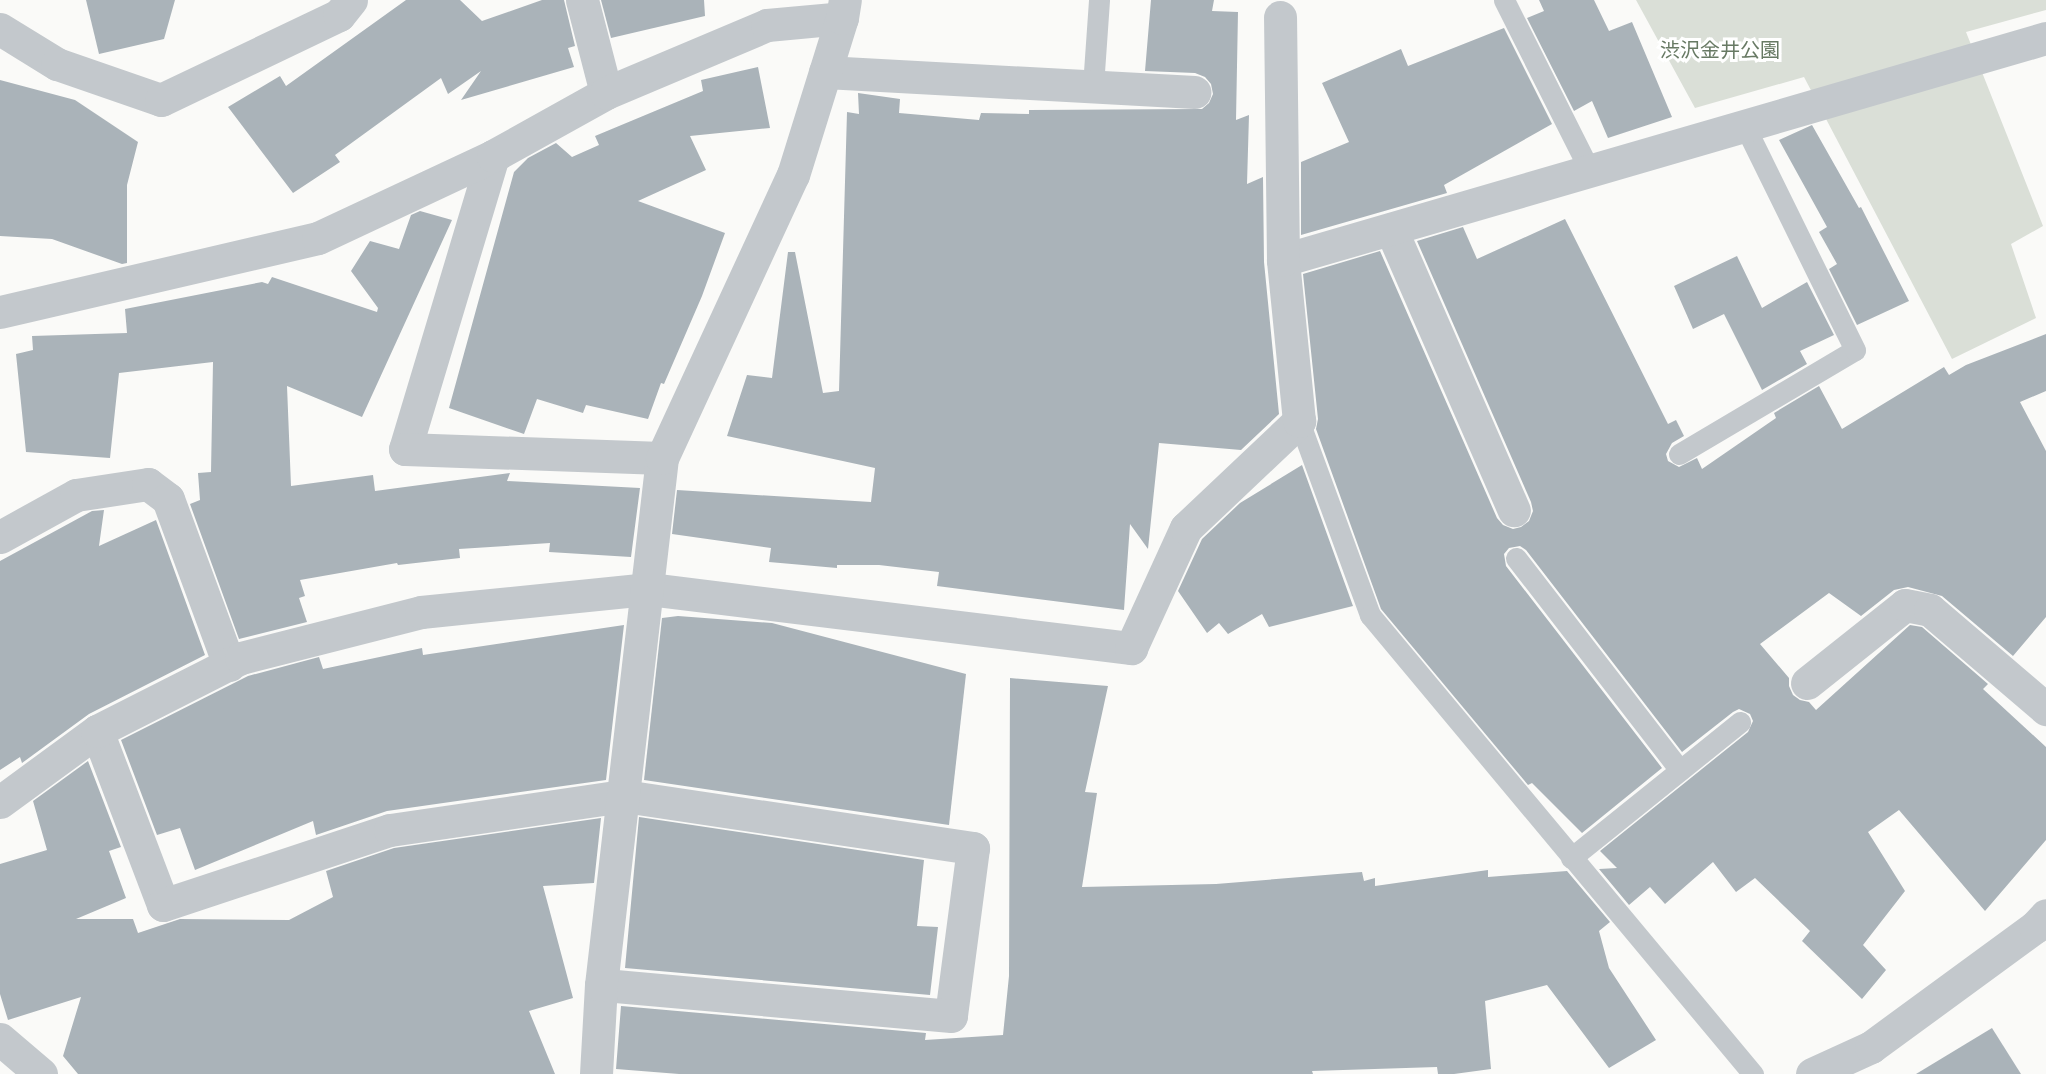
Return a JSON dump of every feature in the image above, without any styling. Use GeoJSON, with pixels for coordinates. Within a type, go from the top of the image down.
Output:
{"type":"FeatureCollection","features":[{"type":"Feature","properties":{"kind":"street"},"geometry":{"type":"LineString","coordinates":[[0,29],[57,64],[161,99],[339,15],[351,0]]}},
{"type":"Feature","properties":{"kind":"street"},"geometry":{"type":"LineString","coordinates":[[582,0],[606,93]]}},
{"type":"Feature","properties":{"kind":"street"},"geometry":{"type":"LineString","coordinates":[[0,312],[318,238],[493,156],[606,93],[767,25],[844,9],[793,175],[662,458],[649,589],[601,985],[596,1074]]}},
{"type":"Feature","properties":{"kind":"street"},"geometry":{"type":"LineString","coordinates":[[0,802],[97,731],[241,658],[421,612],[649,589],[1131,648],[1186,528],[1299,422],[1283,260],[1280,17]]}},
{"type":"Feature","properties":{"kind":"street"},"geometry":{"type":"LineString","coordinates":[[1283,260],[2046,38]]}},
{"type":"Feature","properties":{"kind":"street"},"geometry":{"type":"LineString","coordinates":[[825,72],[1194,92]]}},
{"type":"Feature","properties":{"kind":"street"},"geometry":{"type":"LineString","coordinates":[[493,156],[405,449],[662,458]]}},
{"type":"Feature","properties":{"kind":"street"},"geometry":{"type":"LineString","coordinates":[[1391,229],[1514,510]]}},
{"type":"Feature","properties":{"kind":"street"},"geometry":{"type":"LineString","coordinates":[[0,537],[76,495],[147,484],[168,499],[229,665]]}},
{"type":"Feature","properties":{"kind":"street"},"geometry":{"type":"LineString","coordinates":[[1807,682],[1905,605],[1930,610],[2046,709]]}},
{"type":"Feature","properties":{"kind":"street"},"geometry":{"type":"LineString","coordinates":[[97,731],[163,905],[390,830],[624,796],[973,848],[951,1016],[601,985]]}},
{"type":"Feature","properties":{"kind":"street"},"geometry":{"type":"LineString","coordinates":[[1812,1074],[1871,1047],[2035,927],[2046,915]]}},
{"type":"Feature","properties":{"kind":"street"},"geometry":{"type":"LineString","coordinates":[[0,1039],[41,1074]]}},
{"type":"Feature","properties":{"kind":"lane"},"geometry":{"type":"LineString","coordinates":[[1093,87],[1099,0]]}},
{"type":"Feature","properties":{"kind":"lane"},"geometry":{"type":"LineString","coordinates":[[1504,0],[1590,171]]}},
{"type":"Feature","properties":{"kind":"lane"},"geometry":{"type":"LineString","coordinates":[[1679,454],[1855,350],[1745,126]]}},
{"type":"Feature","properties":{"kind":"lane"},"geometry":{"type":"LineString","coordinates":[[1299,422],[1370,615],[1754,1074]]}},
{"type":"Feature","properties":{"kind":"lane"},"geometry":{"type":"LineString","coordinates":[[1516,558],[1680,770]]}},
{"type":"Feature","properties":{"kind":"lane"},"geometry":{"type":"LineString","coordinates":[[1571,858],[1740,722]]}},
{"type":"Feature","properties":{"kind":"green space","name":"渋沢金井公園"},"geometry":{"type":"Polygon","coordinates":[[[1636,0],[2046,0],[2046,10],[1966,32],[2043,226],[2011,244],[2036,318],[1952,359],[1804,77],[1695,108],[1636,0]]]}},
{"type":"Feature","properties":{"kind":"building"},"geometry":{"type":"Polygon","coordinates":[[[86,0],[175,0],[164,39],[99,54],[86,0]]]}},
{"type":"Feature","properties":{"kind":"building"},"geometry":{"type":"Polygon","coordinates":[[[406,0],[460,0],[482,21],[542,0],[564,0],[575,46],[568,48],[574,67],[461,100],[481,71],[448,94],[441,78],[335,155],[340,162],[293,193],[228,107],[280,76],[286,86],[406,0]]]}},
{"type":"Feature","properties":{"kind":"building"},"geometry":{"type":"Polygon","coordinates":[[[601,0],[704,0],[705,16],[611,38],[601,0]]]}},
{"type":"Feature","properties":{"kind":"building"},"geometry":{"type":"Polygon","coordinates":[[[1151,0],[1214,0],[1212,11],[1238,12],[1236,120],[1249,115],[1247,184],[1263,177],[1264,262],[1279,414],[1241,450],[1159,443],[1148,549],[1130,524],[1124,610],[937,586],[939,572],[879,565],[837,565],[837,568],[769,562],[771,548],[672,534],[677,490],[871,502],[875,468],[727,436],[747,375],[772,378],[788,252],[795,252],[823,393],[839,391],[847,112],[859,114],[858,93],[900,99],[899,113],[979,120],[981,113],[1029,114],[1029,110],[1202,109],[1209,103],[1213,94],[1211,84],[1205,77],[1195,73],[1145,71],[1151,0]]]}},
{"type":"Feature","properties":{"kind":"building"},"geometry":{"type":"Polygon","coordinates":[[[1539,0],[1594,0],[1609,31],[1632,22],[1672,117],[1608,138],[1592,101],[1574,111],[1527,18],[1544,11],[1539,0]]]}},
{"type":"Feature","properties":{"kind":"building"},"geometry":{"type":"Polygon","coordinates":[[[1504,28],[1552,124],[1444,185],[1447,193],[1301,235],[1301,162],[1349,142],[1322,83],[1401,49],[1408,66],[1504,28]]]}},
{"type":"Feature","properties":{"kind":"building"},"geometry":{"type":"Polygon","coordinates":[[[758,67],[770,128],[690,136],[706,170],[638,201],[725,233],[702,296],[664,384],[661,383],[648,419],[586,405],[583,413],[537,399],[524,434],[449,408],[514,172],[528,158],[556,143],[572,157],[599,145],[595,136],[703,91],[701,80],[758,67]]]}},
{"type":"Feature","properties":{"kind":"building"},"geometry":{"type":"Polygon","coordinates":[[[0,80],[75,100],[138,142],[127,185],[127,263],[122,264],[52,239],[0,236],[0,80]]]}},
{"type":"Feature","properties":{"kind":"building"},"geometry":{"type":"Polygon","coordinates":[[[1812,125],[1859,208],[1861,207],[1909,301],[1857,325],[1829,269],[1837,264],[1819,232],[1827,227],[1779,140],[1812,125]]]}},
{"type":"Feature","properties":{"kind":"building"},"geometry":{"type":"Polygon","coordinates":[[[420,211],[452,220],[362,417],[287,386],[291,486],[373,475],[375,491],[510,473],[507,481],[640,488],[631,557],[549,552],[550,543],[459,549],[460,558],[398,565],[397,563],[300,580],[305,596],[299,598],[307,622],[239,639],[190,504],[200,500],[198,473],[211,472],[213,362],[119,373],[110,458],[26,452],[16,354],[33,350],[32,336],[127,333],[125,309],[262,282],[268,284],[272,277],[377,312],[378,308],[351,271],[370,241],[399,249],[411,215],[420,211]]]}},
{"type":"Feature","properties":{"kind":"building"},"geometry":{"type":"Polygon","coordinates":[[[1565,219],[1668,424],[1676,420],[1684,436],[1672,443],[1666,454],[1668,461],[1679,467],[1697,458],[1702,469],[1776,418],[1774,413],[1819,386],[1842,429],[1944,367],[1949,375],[1966,365],[2046,334],[2046,391],[2020,402],[2046,451],[2046,617],[2013,656],[1942,596],[1908,587],[1894,590],[1861,616],[1829,593],[1760,644],[1789,678],[1789,686],[1793,695],[1809,702],[1816,710],[1910,625],[1922,627],[1988,684],[1983,689],[2046,747],[2046,840],[1985,911],[1899,810],[1868,832],[1905,891],[1863,945],[1886,970],[1862,999],[1802,941],[1810,931],[1755,878],[1736,892],[1713,862],[1665,904],[1650,887],[1629,905],[1599,869],[1617,868],[1600,851],[1748,732],[1753,721],[1750,714],[1739,709],[1733,712],[1682,752],[1526,550],[1520,546],[1509,548],[1504,554],[1506,566],[1662,768],[1582,833],[1532,783],[1528,785],[1381,609],[1316,429],[1318,419],[1303,274],[1380,251],[1497,518],[1503,525],[1513,529],[1529,521],[1533,511],[1531,502],[1417,241],[1463,227],[1477,259],[1565,219]]]}},
{"type":"Feature","properties":{"kind":"building"},"geometry":{"type":"Polygon","coordinates":[[[1737,256],[1762,308],[1807,282],[1834,335],[1800,351],[1807,364],[1762,390],[1724,314],[1693,329],[1674,286],[1737,256]]]}},
{"type":"Feature","properties":{"kind":"building"},"geometry":{"type":"Polygon","coordinates":[[[1302,465],[1353,606],[1269,627],[1262,614],[1228,634],[1219,623],[1207,633],[1178,591],[1202,539],[1240,503],[1302,465]]]}},
{"type":"Feature","properties":{"kind":"building"},"geometry":{"type":"Polygon","coordinates":[[[104,510],[99,546],[156,520],[205,655],[89,714],[22,763],[20,757],[0,770],[0,561],[92,511],[104,510]]]}},
{"type":"Feature","properties":{"kind":"building"},"geometry":{"type":"Polygon","coordinates":[[[678,616],[772,623],[966,674],[949,825],[644,780],[662,618],[678,616]]]}},
{"type":"Feature","properties":{"kind":"building"},"geometry":{"type":"Polygon","coordinates":[[[624,625],[606,780],[387,811],[316,835],[313,821],[195,870],[180,828],[157,835],[121,740],[248,676],[319,657],[323,669],[422,648],[423,655],[624,625]]]}},
{"type":"Feature","properties":{"kind":"building"},"geometry":{"type":"Polygon","coordinates":[[[1010,678],[1108,686],[1085,792],[1097,793],[1082,887],[1216,884],[1362,872],[1364,881],[1375,878],[1375,886],[1488,870],[1488,877],[1567,871],[1610,922],[1599,931],[1609,968],[1656,1040],[1609,1068],[1547,985],[1485,1001],[1491,1069],[1454,1074],[1438,1074],[1437,1067],[1312,1071],[1313,1074],[679,1074],[616,1069],[621,1006],[926,1033],[925,1040],[1003,1035],[1009,976],[1010,678]]]}},
{"type":"Feature","properties":{"kind":"building"},"geometry":{"type":"Polygon","coordinates":[[[88,761],[121,847],[109,851],[126,898],[76,919],[133,919],[138,933],[180,919],[289,920],[333,897],[326,871],[394,848],[601,818],[594,883],[543,886],[573,998],[529,1011],[555,1074],[78,1074],[63,1056],[81,997],[8,1020],[0,994],[0,864],[47,850],[33,801],[88,761]]]}},
{"type":"Feature","properties":{"kind":"building"},"geometry":{"type":"Polygon","coordinates":[[[639,817],[924,860],[917,926],[938,927],[930,995],[625,968],[639,817]]]}},
{"type":"Feature","properties":{"kind":"building"},"geometry":{"type":"Polygon","coordinates":[[[1992,1028],[2021,1074],[1916,1074],[1992,1028]]]}}]}
